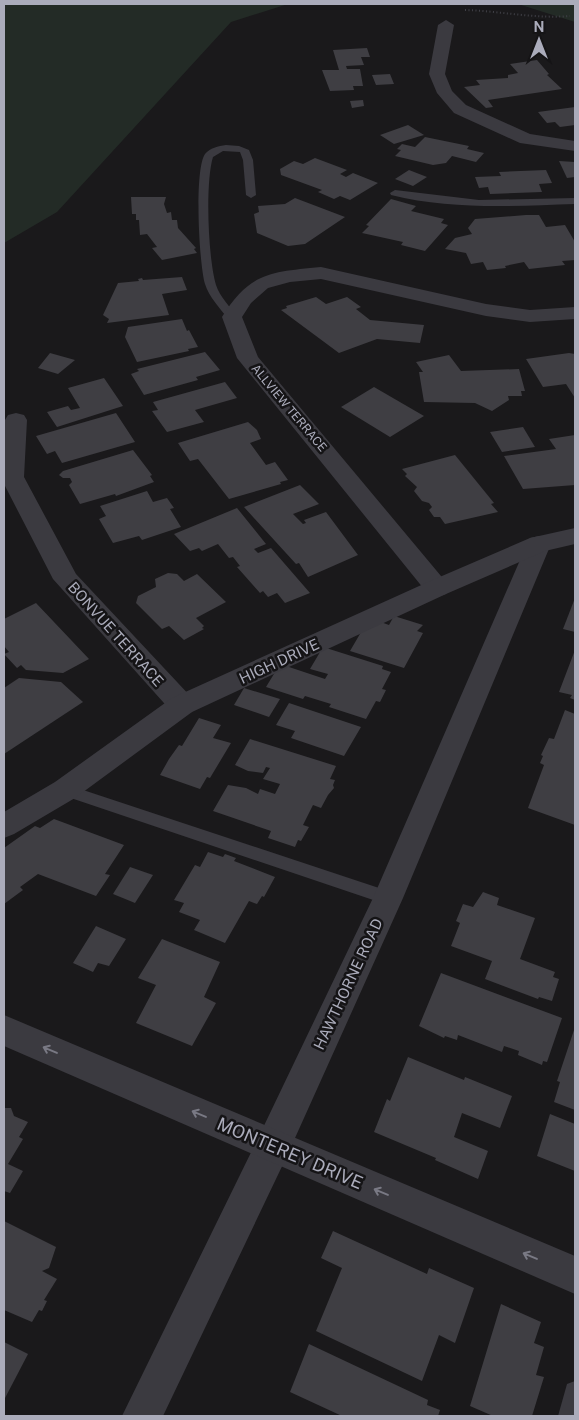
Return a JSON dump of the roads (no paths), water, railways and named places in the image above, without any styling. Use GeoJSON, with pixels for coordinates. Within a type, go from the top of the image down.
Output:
{"type":"FeatureCollection","features":[{"type":"Feature","properties":{"kind":"street"},"geometry":{"type":"LineString","coordinates":[[446,25],[437,74],[445,93],[460,109],[526,139],[575,146]]}},
{"type":"Feature","properties":{"kind":"street"},"geometry":{"type":"LineString","coordinates":[[232,317],[242,299],[261,284],[289,276],[321,273],[486,310],[530,316],[575,313]]}},
{"type":"Feature","properties":{"kind":"street","name":"ALLVIEW TERRACE"},"geometry":{"type":"LineString","coordinates":[[232,317],[248,358],[437,588]]}},
{"type":"Feature","properties":{"kind":"street","name":"BONVUE TERRACE"},"geometry":{"type":"LineString","coordinates":[[16,420],[12,477],[66,579],[182,705]]}},
{"type":"Feature","properties":{"kind":"street","name":"HIGH DRIVE"},"geometry":{"type":"LineString","coordinates":[[4,826],[65,790],[182,705],[437,588],[539,544],[575,536]]}},
{"type":"Feature","properties":{"kind":"street","name":"HAWTHORNE ROAD"},"geometry":{"type":"LineString","coordinates":[[142,1416],[273,1146],[388,898],[539,544]]}},
{"type":"Feature","properties":{"kind":"street","name":"MONTEREY DRIVE"},"geometry":{"type":"LineString","coordinates":[[6,1037],[273,1146],[575,1275]]}},
{"type":"Feature","properties":{"kind":"lane"},"geometry":{"type":"LineString","coordinates":[[232,317],[210,283],[202,199],[208,158],[215,151],[228,146],[244,150],[248,160],[251,195]]}},
{"type":"Feature","properties":{"kind":"lane"},"geometry":{"type":"LineString","coordinates":[[395,193],[450,202],[575,201]]}},
{"type":"Feature","properties":{"kind":"lane"},"geometry":{"type":"LineString","coordinates":[[65,790],[388,898]]}},
{"type":"Feature","properties":{"kind":"lane"},"geometry":{"type":"LineString","coordinates":[[569,1416],[575,1392]]}}]}
